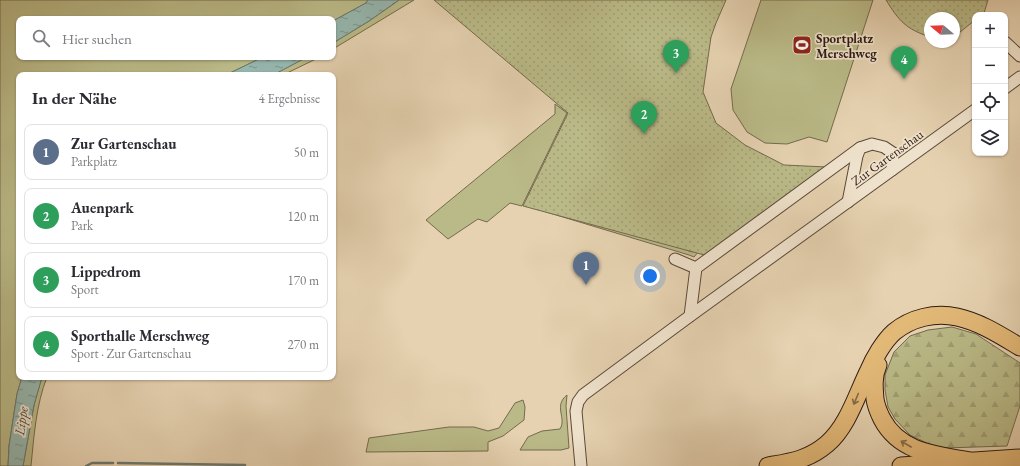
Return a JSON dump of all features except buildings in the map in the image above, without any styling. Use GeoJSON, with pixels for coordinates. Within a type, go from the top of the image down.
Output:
{"type":"FeatureCollection","features":[{"type":"Feature","properties":{"kind":"highway"},"geometry":{"type":"LineString","coordinates":[[768,466],[799,460],[813,454],[828,443],[839,430],[851,411],[868,370],[879,351],[894,333],[907,324],[922,317],[939,315],[956,316],[985,327],[1020,347]]}},
{"type":"Feature","properties":{"kind":"highway"},"geometry":{"type":"LineString","coordinates":[[974,461],[919,451],[897,439],[887,428],[876,404],[874,387],[876,372],[883,354],[895,337],[909,328],[922,321],[938,319],[956,320],[970,325],[982,330],[1020,353]]}},
{"type":"Feature","properties":{"kind":"highway"},"geometry":{"type":"LineString","coordinates":[[901,466],[1020,458]]}},
{"type":"Feature","properties":{"kind":"street"},"geometry":{"type":"LineString","coordinates":[[1008,45],[1020,56]]}},
{"type":"Feature","properties":{"kind":"street"},"geometry":{"type":"LineString","coordinates":[[1008,86],[1020,77]]}},
{"type":"Feature","properties":{"kind":"street","name":"Zur Gartenschau"},"geometry":{"type":"LineString","coordinates":[[581,466],[576,411],[578,402],[583,396],[690,316],[972,112]]}},
{"type":"Feature","properties":{"kind":"street"},"geometry":{"type":"LineString","coordinates":[[690,316],[696,268],[860,148],[872,144],[884,147],[893,153],[892,170]]}},
{"type":"Feature","properties":{"kind":"street"},"geometry":{"type":"LineString","coordinates":[[848,202],[860,148]]}},
{"type":"Feature","properties":{"kind":"street"},"geometry":{"type":"LineString","coordinates":[[675,259],[696,268]]}},
{"type":"Feature","properties":{"kind":"green space"},"geometry":{"type":"Polygon","coordinates":[[[0,0],[368,0],[366,3],[336,19],[336,16],[16,16],[16,60],[257,60],[232,72],[16,72],[16,380],[21,380],[17,394],[9,446],[8,466],[0,466],[0,0]]]}},
{"type":"Feature","properties":{"kind":"green space"},"geometry":{"type":"Polygon","coordinates":[[[399,0],[414,0],[336,47],[336,41],[399,0]]]}},
{"type":"Feature","properties":{"kind":"green space"},"geometry":{"type":"Polygon","coordinates":[[[434,0],[726,0],[711,37],[703,92],[716,123],[745,145],[784,165],[827,167],[708,256],[523,206],[568,113],[434,0]]]}},
{"type":"Feature","properties":{"kind":"green space","name":"Sportplatz Merschweg"},"geometry":{"type":"Polygon","coordinates":[[[761,0],[873,0],[827,142],[809,137],[787,144],[765,143],[747,132],[733,110],[731,89],[761,0]]]}},
{"type":"Feature","properties":{"kind":"green space"},"geometry":{"type":"Polygon","coordinates":[[[886,0],[988,0],[984,12],[972,12],[972,22],[960,32],[960,12],[924,12],[924,35],[909,27],[895,14],[886,0]]]}},
{"type":"Feature","properties":{"kind":"green space"},"geometry":{"type":"Polygon","coordinates":[[[301,60],[314,60],[289,72],[279,72],[301,60]]]}},
{"type":"Feature","properties":{"kind":"green space"},"geometry":{"type":"Polygon","coordinates":[[[555,104],[567,113],[522,206],[510,203],[487,222],[478,219],[448,239],[426,220],[555,114],[555,104]]]}},
{"type":"Feature","properties":{"kind":"green space"},"geometry":{"type":"Polygon","coordinates":[[[533,208],[642,234],[692,252],[697,248],[699,251],[694,257],[533,208]]]}},
{"type":"Feature","properties":{"kind":"green space"},"geometry":{"type":"Polygon","coordinates":[[[952,327],[976,334],[1020,363],[1020,406],[1007,446],[944,448],[931,445],[910,435],[895,419],[888,407],[885,390],[885,375],[894,352],[910,336],[928,330],[952,327]]]}},
{"type":"Feature","properties":{"kind":"green space"},"geometry":{"type":"Polygon","coordinates":[[[41,380],[46,380],[40,398],[34,432],[31,466],[23,466],[34,405],[41,380]]]}},
{"type":"Feature","properties":{"kind":"green space"},"geometry":{"type":"Polygon","coordinates":[[[567,395],[566,406],[569,448],[561,450],[520,450],[528,437],[542,431],[560,429],[562,425],[560,408],[561,403],[567,395]]]}},
{"type":"Feature","properties":{"kind":"green space"},"geometry":{"type":"Polygon","coordinates":[[[523,400],[525,407],[524,420],[503,436],[488,442],[488,451],[366,452],[369,438],[449,427],[474,427],[488,431],[499,428],[515,403],[523,400]]]}},
{"type":"Feature","properties":{"kind":"water"},"geometry":{"type":"Polygon","coordinates":[[[368,0],[399,0],[336,41],[336,19],[366,3],[368,0]]]}},
{"type":"Feature","properties":{"kind":"water"},"geometry":{"type":"Polygon","coordinates":[[[257,60],[301,60],[279,72],[232,72],[257,60]]]}},
{"type":"Feature","properties":{"kind":"water","name":"Lippe"},"geometry":{"type":"Polygon","coordinates":[[[21,380],[41,380],[34,405],[23,466],[8,466],[9,446],[17,394],[21,380]]]}},
{"type":"Feature","properties":{"kind":"waterway"},"geometry":{"type":"LineString","coordinates":[[86,466],[92,463],[113,463]]}},
{"type":"Feature","properties":{"kind":"waterway"},"geometry":{"type":"LineString","coordinates":[[118,463],[245,465]]}},
{"type":"Feature","properties":{"kind":"place","name":"Sportplatz Merschweg"},"geometry":{"type":"Point","coordinates":[802,45]}},
{"type":"Feature","properties":{"kind":"place","name":"Lippedrom"},"geometry":{"type":"Point","coordinates":[676,73]}},
{"type":"Feature","properties":{"kind":"place","name":"Sporthalle Merschweg"},"geometry":{"type":"Point","coordinates":[904,79]}},
{"type":"Feature","properties":{"kind":"place","name":"Auenpark"},"geometry":{"type":"Point","coordinates":[644,134]}},
{"type":"Feature","properties":{"kind":"place","name":"Zur Gartenschau"},"geometry":{"type":"Point","coordinates":[586,285]}}]}
